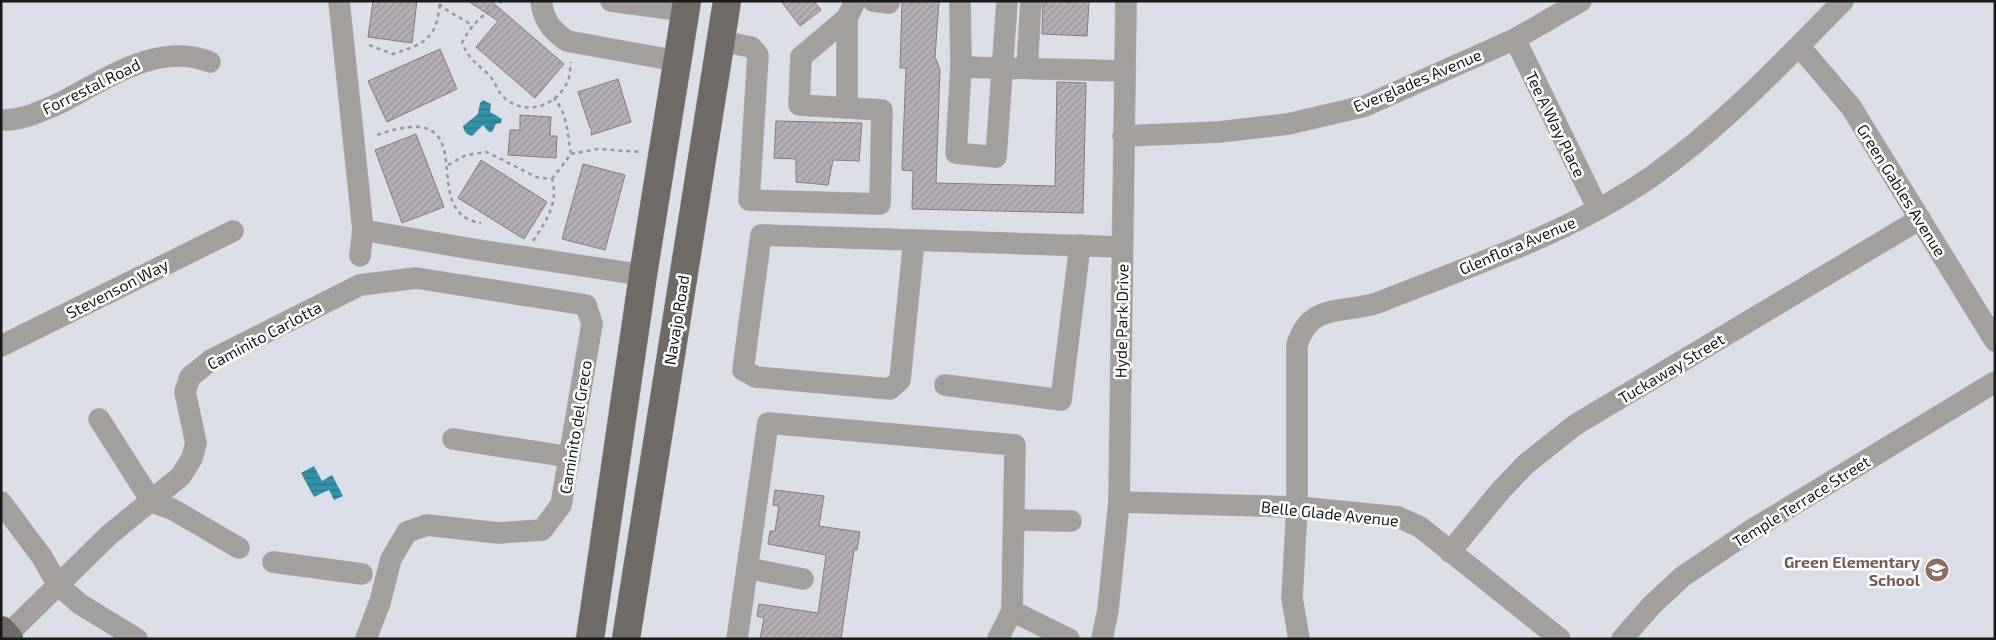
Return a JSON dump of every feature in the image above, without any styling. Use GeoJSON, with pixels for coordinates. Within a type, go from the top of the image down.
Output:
{"type":"FeatureCollection","features":[{"type":"Feature","properties":{"kind":"main road","name":"Navajo Road"},"geometry":{"type":"LineString","coordinates":[[626,639],[727,1]]}},
{"type":"Feature","properties":{"kind":"main road"},"geometry":{"type":"LineString","coordinates":[[590,639],[643,274],[686,6]]}},
{"type":"Feature","properties":{"kind":"street"},"geometry":{"type":"LineString","coordinates":[[339,1],[363,230],[360,256]]}},
{"type":"Feature","properties":{"kind":"street"},"geometry":{"type":"LineString","coordinates":[[541,1],[544,15],[552,31],[567,41],[678,61]]}},
{"type":"Feature","properties":{"kind":"street"},"geometry":{"type":"LineString","coordinates":[[611,1],[686,6]]}},
{"type":"Feature","properties":{"kind":"street"},"geometry":{"type":"LineString","coordinates":[[960,1],[961,67],[956,153],[996,157],[1004,68],[1007,1]]}},
{"type":"Feature","properties":{"kind":"street"},"geometry":{"type":"LineString","coordinates":[[1027,68],[1031,1]]}},
{"type":"Feature","properties":{"kind":"street","name":"Hyde Park Drive"},"geometry":{"type":"LineString","coordinates":[[1102,639],[1107,617],[1119,502],[1126,1]]}},
{"type":"Feature","properties":{"kind":"street","name":"Everglades Avenue"},"geometry":{"type":"LineString","coordinates":[[1123,136],[1219,132],[1288,124],[1365,106],[1515,39],[1581,1]]}},
{"type":"Feature","properties":{"kind":"street","name":"Glenflora Avenue"},"geometry":{"type":"LineString","coordinates":[[1297,507],[1297,345],[1301,332],[1310,319],[1324,312],[1358,309],[1377,303],[1547,235],[1598,209],[1650,177],[1736,110],[1843,1]]}},
{"type":"Feature","properties":{"kind":"street"},"geometry":{"type":"LineString","coordinates":[[720,41],[751,47],[758,55],[749,200],[880,204],[882,110],[799,105],[801,57],[851,10]]}},
{"type":"Feature","properties":{"kind":"street"},"geometry":{"type":"LineString","coordinates":[[847,108],[851,10]]}},
{"type":"Feature","properties":{"kind":"street","name":"Tee A Way Place"},"geometry":{"type":"LineString","coordinates":[[1515,39],[1598,209]]}},
{"type":"Feature","properties":{"kind":"street","name":"Green Gables Avenue"},"geometry":{"type":"LineString","coordinates":[[1799,46],[1851,107],[1995,341]]}},
{"type":"Feature","properties":{"kind":"street","name":"Forrestal Road"},"geometry":{"type":"LineString","coordinates":[[1,120],[40,112],[147,59],[195,56],[210,62]]}},
{"type":"Feature","properties":{"kind":"street"},"geometry":{"type":"LineString","coordinates":[[961,67],[1125,71]]}},
{"type":"Feature","properties":{"kind":"street","name":"Tuckaway Street"},"geometry":{"type":"LineString","coordinates":[[1450,552],[1501,490],[1526,464],[1575,425],[1920,219]]}},
{"type":"Feature","properties":{"kind":"street"},"geometry":{"type":"LineString","coordinates":[[363,230],[472,249],[643,274]]}},
{"type":"Feature","properties":{"kind":"street","name":"Stevenson Way"},"geometry":{"type":"LineString","coordinates":[[1,346],[233,231]]}},
{"type":"Feature","properties":{"kind":"street"},"geometry":{"type":"LineString","coordinates":[[914,240],[900,380],[890,389],[756,377],[744,370],[761,235],[1080,245],[1122,247]]}},
{"type":"Feature","properties":{"kind":"street"},"geometry":{"type":"LineString","coordinates":[[945,385],[1060,400],[1080,245]]}},
{"type":"Feature","properties":{"kind":"street","name":"Caminito Carlotta"},"geometry":{"type":"LineString","coordinates":[[5,635],[110,535],[181,476],[192,458],[196,443],[185,392],[190,377],[211,360],[360,285],[416,278],[586,304]]}},
{"type":"Feature","properties":{"kind":"street","name":"Caminito del Greco"},"geometry":{"type":"LineString","coordinates":[[366,639],[370,633],[391,559],[406,532],[426,525],[498,533],[542,530],[562,505],[592,324],[586,304]]}},
{"type":"Feature","properties":{"kind":"street","name":"Temple Terrace Street"},"geometry":{"type":"LineString","coordinates":[[1622,639],[1652,605],[1682,577],[1750,531],[1995,382]]}},
{"type":"Feature","properties":{"kind":"street"},"geometry":{"type":"LineString","coordinates":[[98,419],[152,502],[172,509],[239,548]]}},
{"type":"Feature","properties":{"kind":"street"},"geometry":{"type":"LineString","coordinates":[[737,639],[768,423],[1015,445],[1012,611],[998,639]]}},
{"type":"Feature","properties":{"kind":"street"},"geometry":{"type":"LineString","coordinates":[[453,439],[570,457]]}},
{"type":"Feature","properties":{"kind":"street"},"geometry":{"type":"LineString","coordinates":[[1,502],[42,557],[58,585],[80,604],[137,639]]}},
{"type":"Feature","properties":{"kind":"street","name":"Belle Glade Avenue"},"geometry":{"type":"LineString","coordinates":[[1119,502],[1297,507],[1398,517],[1420,527],[1560,639]]}},
{"type":"Feature","properties":{"kind":"street"},"geometry":{"type":"LineString","coordinates":[[1297,507],[1292,598],[1299,639]]}},
{"type":"Feature","properties":{"kind":"street"},"geometry":{"type":"LineString","coordinates":[[1014,520],[1071,520]]}},
{"type":"Feature","properties":{"kind":"street"},"geometry":{"type":"LineString","coordinates":[[273,562],[362,574],[388,569]]}},
{"type":"Feature","properties":{"kind":"street"},"geometry":{"type":"LineString","coordinates":[[747,568],[803,579]]}},
{"type":"Feature","properties":{"kind":"street"},"geometry":{"type":"LineString","coordinates":[[362,574],[382,592]]}},
{"type":"Feature","properties":{"kind":"street"},"geometry":{"type":"LineString","coordinates":[[1012,611],[1069,639]]}},
{"type":"Feature","properties":{"kind":"path"},"geometry":{"type":"LineString","coordinates":[[503,1],[482,16],[462,43],[469,58],[490,76],[506,99],[520,108],[541,106],[554,98],[568,81],[571,62]]}},
{"type":"Feature","properties":{"kind":"path"},"geometry":{"type":"LineString","coordinates":[[439,3],[448,12],[459,16],[473,26]]}},
{"type":"Feature","properties":{"kind":"path"},"geometry":{"type":"LineString","coordinates":[[369,45],[393,54],[421,44],[431,34],[438,19],[439,3]]}},
{"type":"Feature","properties":{"kind":"path"},"geometry":{"type":"LineString","coordinates":[[554,98],[567,118],[571,154]]}},
{"type":"Feature","properties":{"kind":"path"},"geometry":{"type":"LineString","coordinates":[[378,136],[402,127],[421,126],[434,133],[445,150],[448,165],[447,180],[455,209],[467,221],[481,223]]}},
{"type":"Feature","properties":{"kind":"path"},"geometry":{"type":"LineString","coordinates":[[552,178],[571,154],[582,150],[598,149],[642,152]]}},
{"type":"Feature","properties":{"kind":"path"},"geometry":{"type":"LineString","coordinates":[[448,165],[466,155],[487,152],[536,176],[552,178]]}},
{"type":"Feature","properties":{"kind":"path"},"geometry":{"type":"LineString","coordinates":[[530,244],[553,207],[555,188],[552,178]]}},
{"type":"Feature","properties":{"kind":"water"},"geometry":{"type":"Polygon","coordinates":[[[483,100],[491,104],[490,112],[502,119],[501,123],[496,124],[492,132],[489,132],[483,125],[472,136],[464,130],[463,126],[478,114],[480,103],[483,100]]]}},
{"type":"Feature","properties":{"kind":"water"},"geometry":{"type":"Polygon","coordinates":[[[314,466],[322,481],[332,475],[343,496],[334,500],[329,490],[314,497],[301,473],[314,466]]]}},
{"type":"Feature","properties":{"kind":"building"},"geometry":{"type":"Polygon","coordinates":[[[373,1],[417,1],[412,43],[368,37],[373,1]]]}},
{"type":"Feature","properties":{"kind":"building"},"geometry":{"type":"Polygon","coordinates":[[[468,1],[491,1],[564,64],[535,98],[476,47],[498,21],[468,1]]]}},
{"type":"Feature","properties":{"kind":"building"},"geometry":{"type":"Polygon","coordinates":[[[781,1],[814,1],[821,10],[800,26],[781,1]]]}},
{"type":"Feature","properties":{"kind":"building"},"geometry":{"type":"Polygon","coordinates":[[[902,1],[939,1],[935,57],[940,69],[936,183],[1055,186],[1057,82],[1086,83],[1083,213],[912,209],[913,171],[902,170],[906,68],[900,68],[902,1]]]}},
{"type":"Feature","properties":{"kind":"building"},"geometry":{"type":"Polygon","coordinates":[[[1043,1],[1089,1],[1087,36],[1042,34],[1043,1]]]}},
{"type":"Feature","properties":{"kind":"building"},"geometry":{"type":"Polygon","coordinates":[[[440,49],[457,89],[387,122],[368,81],[440,49]]]}},
{"type":"Feature","properties":{"kind":"building"},"geometry":{"type":"Polygon","coordinates":[[[618,79],[631,122],[591,135],[592,129],[590,128],[578,92],[618,79]]]}},
{"type":"Feature","properties":{"kind":"building"},"geometry":{"type":"Polygon","coordinates":[[[520,115],[551,117],[550,136],[557,136],[556,158],[508,155],[510,130],[520,130],[520,115]]]}},
{"type":"Feature","properties":{"kind":"building"},"geometry":{"type":"Polygon","coordinates":[[[776,121],[862,123],[859,161],[833,160],[828,185],[796,182],[796,159],[774,158],[776,121]]]}},
{"type":"Feature","properties":{"kind":"building"},"geometry":{"type":"Polygon","coordinates":[[[416,134],[444,207],[402,223],[375,150],[416,134]]]}},
{"type":"Feature","properties":{"kind":"building"},"geometry":{"type":"Polygon","coordinates":[[[481,160],[547,202],[524,239],[458,198],[481,160]]]}},
{"type":"Feature","properties":{"kind":"building"},"geometry":{"type":"Polygon","coordinates":[[[583,164],[625,175],[605,250],[562,239],[583,164]]]}},
{"type":"Feature","properties":{"kind":"building"},"geometry":{"type":"Polygon","coordinates":[[[775,490],[824,496],[819,526],[860,532],[857,550],[854,550],[841,639],[760,639],[764,618],[757,616],[759,604],[818,613],[826,555],[768,544],[770,531],[775,531],[779,506],[773,505],[775,490]]]}},
{"type":"Feature","properties":{"kind":"place","name":"Green Elementary School"},"geometry":{"type":"Point","coordinates":[1937,570]}}]}
